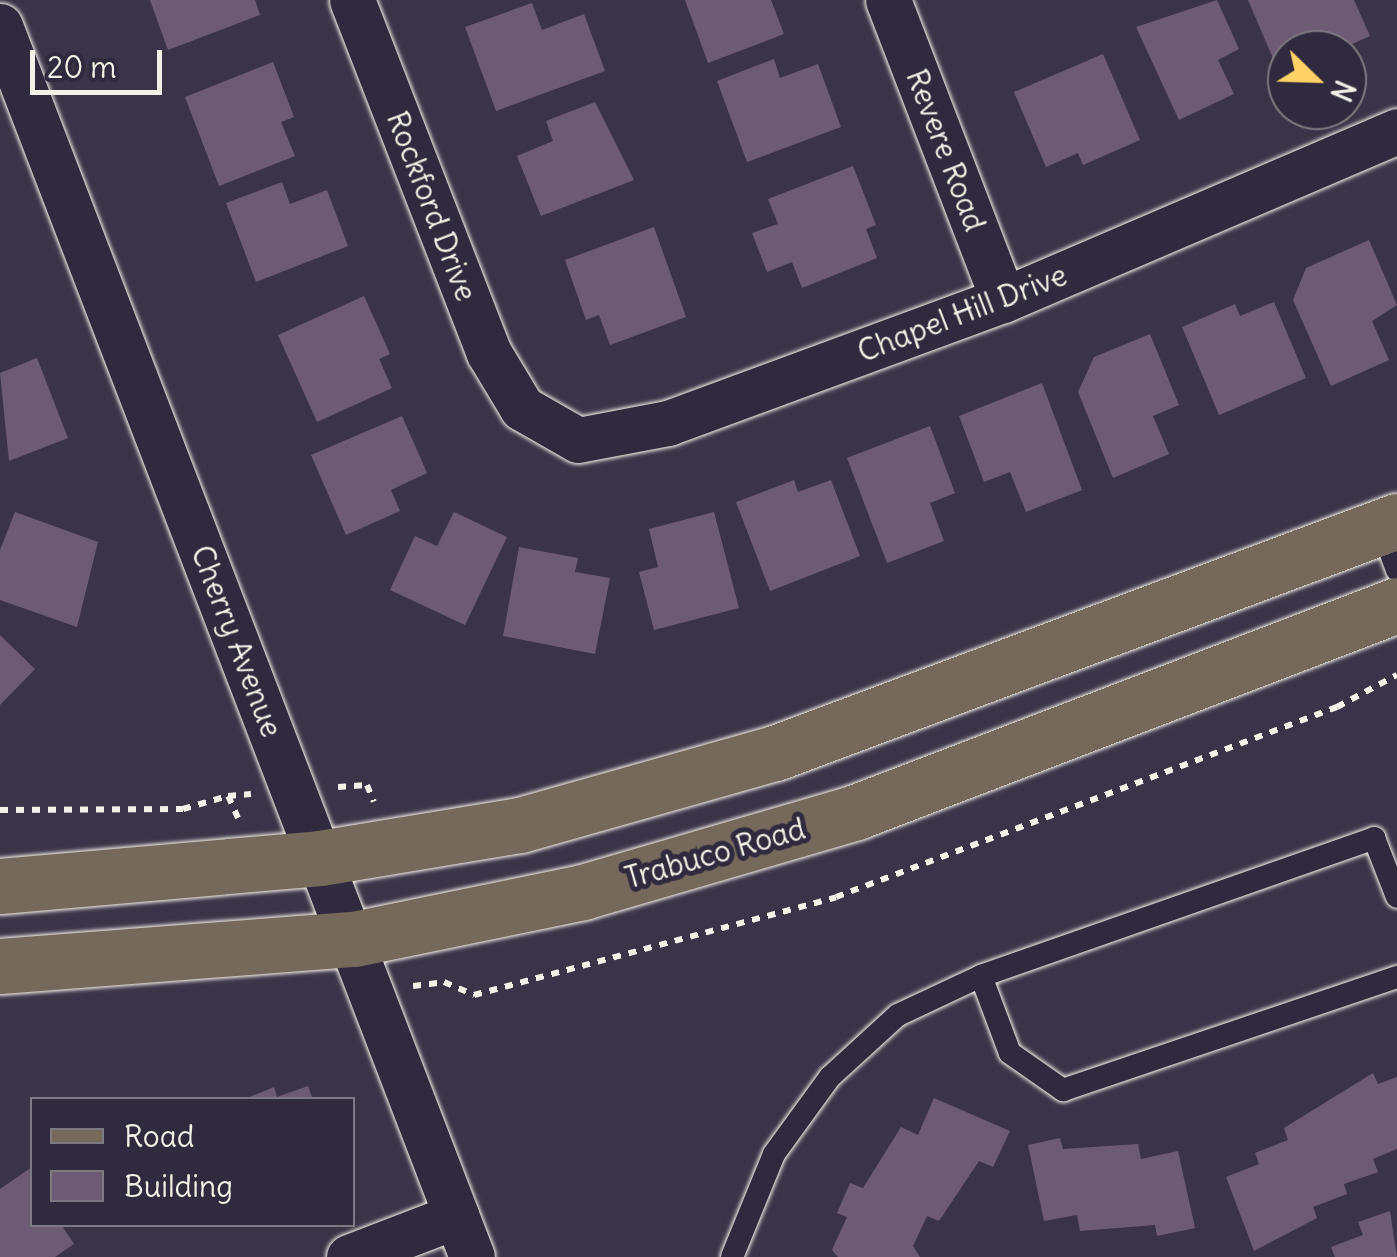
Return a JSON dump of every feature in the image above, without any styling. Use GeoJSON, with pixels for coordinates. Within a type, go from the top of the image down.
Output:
{"type":"FeatureCollection","features":[{"type":"Feature","properties":{"kind":"main road"},"geometry":{"type":"LineString","coordinates":[[0,886],[320,858],[520,824],[774,753],[1392,539]]}},
{"type":"Feature","properties":{"kind":"main road","name":"Trabuco Road"},"geometry":{"type":"LineString","coordinates":[[0,966],[354,940],[583,892],[856,812],[1397,604]]}},
{"type":"Feature","properties":{"kind":"street","name":"Rockford Drive"},"geometry":{"type":"LineString","coordinates":[[352,0],[490,353],[522,408]]}},
{"type":"Feature","properties":{"kind":"street","name":"Revere Road"},"geometry":{"type":"LineString","coordinates":[[888,0],[1004,300]]}},
{"type":"Feature","properties":{"kind":"street","name":"Cherry Avenue"},"geometry":{"type":"LineString","coordinates":[[0,26],[354,940],[472,1257]]}},
{"type":"Feature","properties":{"kind":"street","name":"Chapel Hill Drive"},"geometry":{"type":"LineString","coordinates":[[522,408],[554,432],[614,440],[1004,300],[1397,132]]}},
{"type":"Feature","properties":{"kind":"street"},"geometry":{"type":"LineString","coordinates":[[348,1257],[456,1216]]}},
{"type":"Feature","properties":{"kind":"lane"},"geometry":{"type":"LineString","coordinates":[[732,1257],[774,1154],[830,1077],[898,1015],[981,976],[1374,838],[1397,897]]}},
{"type":"Feature","properties":{"kind":"lane"},"geometry":{"type":"LineString","coordinates":[[981,976],[1010,1053],[1062,1090],[1397,977]]}},
{"type":"Feature","properties":{"kind":"path"},"geometry":{"type":"LineString","coordinates":[[444,982],[474,995],[836,897],[1337,707],[1397,675]]}},
{"type":"Feature","properties":{"kind":"path"},"geometry":{"type":"LineString","coordinates":[[0,810],[183,809],[228,796]]}},
{"type":"Feature","properties":{"kind":"building"},"geometry":{"type":"Polygon","coordinates":[[[150,0],[255,0],[260,15],[168,50],[150,0]]]}},
{"type":"Feature","properties":{"kind":"building"},"geometry":{"type":"Polygon","coordinates":[[[685,0],[771,0],[784,34],[708,63],[685,0]]]}},
{"type":"Feature","properties":{"kind":"building"},"geometry":{"type":"Polygon","coordinates":[[[1217,0],[1239,49],[1218,60],[1234,94],[1179,120],[1136,27],[1217,0]]]}},
{"type":"Feature","properties":{"kind":"building"},"geometry":{"type":"Polygon","coordinates":[[[1248,0],[1354,0],[1370,36],[1367,37],[1367,30],[1267,30],[1267,44],[1248,0]]]}},
{"type":"Feature","properties":{"kind":"building"},"geometry":{"type":"Polygon","coordinates":[[[532,3],[542,30],[584,14],[605,71],[496,111],[465,27],[532,3]]]}},
{"type":"Feature","properties":{"kind":"building"},"geometry":{"type":"Polygon","coordinates":[[[1103,54],[1140,140],[1083,165],[1078,153],[1046,167],[1014,92],[1103,54]]]}},
{"type":"Feature","properties":{"kind":"building"},"geometry":{"type":"Polygon","coordinates":[[[774,59],[780,78],[818,64],[841,127],[747,162],[717,81],[774,59]]]}},
{"type":"Feature","properties":{"kind":"building"},"geometry":{"type":"Polygon","coordinates":[[[273,62],[294,117],[281,122],[295,156],[219,186],[185,97],[273,62]]]}},
{"type":"Feature","properties":{"kind":"building"},"geometry":{"type":"Polygon","coordinates":[[[595,102],[634,180],[541,216],[517,156],[553,141],[546,121],[595,102]]]}},
{"type":"Feature","properties":{"kind":"building"},"geometry":{"type":"Polygon","coordinates":[[[853,166],[876,225],[866,229],[877,258],[802,288],[792,262],[767,272],[752,233],[778,224],[768,199],[853,166]]]}},
{"type":"Feature","properties":{"kind":"building"},"geometry":{"type":"Polygon","coordinates":[[[282,182],[290,204],[327,190],[348,246],[256,282],[226,203],[282,182]]]}},
{"type":"Feature","properties":{"kind":"building"},"geometry":{"type":"Polygon","coordinates":[[[654,227],[686,317],[610,345],[599,315],[586,320],[565,260],[654,227]]]}},
{"type":"Feature","properties":{"kind":"building"},"geometry":{"type":"Polygon","coordinates":[[[1369,240],[1397,305],[1372,321],[1389,360],[1331,386],[1293,300],[1306,268],[1369,240]]]}},
{"type":"Feature","properties":{"kind":"building"},"geometry":{"type":"Polygon","coordinates":[[[364,296],[390,354],[379,359],[392,388],[317,422],[278,335],[364,296]]]}},
{"type":"Feature","properties":{"kind":"building"},"geometry":{"type":"Polygon","coordinates":[[[1274,302],[1306,378],[1219,415],[1182,327],[1235,304],[1240,316],[1274,302]]]}},
{"type":"Feature","properties":{"kind":"building"},"geometry":{"type":"Polygon","coordinates":[[[1150,334],[1179,405],[1153,416],[1169,454],[1113,478],[1078,392],[1094,357],[1150,334]]]}},
{"type":"Feature","properties":{"kind":"building"},"geometry":{"type":"Polygon","coordinates":[[[37,358],[68,438],[9,461],[0,373],[37,358]]]}},
{"type":"Feature","properties":{"kind":"building"},"geometry":{"type":"Polygon","coordinates":[[[1042,383],[1082,490],[1026,512],[1010,472],[984,482],[959,416],[1042,383]]]}},
{"type":"Feature","properties":{"kind":"building"},"geometry":{"type":"Polygon","coordinates":[[[402,416],[427,473],[391,490],[400,511],[346,535],[311,455],[402,416]]]}},
{"type":"Feature","properties":{"kind":"building"},"geometry":{"type":"Polygon","coordinates":[[[930,426],[955,493],[930,503],[944,541],[887,563],[847,458],[930,426]]]}},
{"type":"Feature","properties":{"kind":"building"},"geometry":{"type":"Polygon","coordinates":[[[794,480],[798,492],[831,480],[860,556],[770,591],[736,502],[794,480]]]}},
{"type":"Feature","properties":{"kind":"building"},"geometry":{"type":"Polygon","coordinates":[[[15,512],[98,542],[77,627],[0,600],[0,550],[15,512]]]}},
{"type":"Feature","properties":{"kind":"building"},"geometry":{"type":"Polygon","coordinates":[[[454,512],[507,537],[465,625],[390,590],[415,536],[437,546],[454,512]]]}},
{"type":"Feature","properties":{"kind":"building"},"geometry":{"type":"Polygon","coordinates":[[[714,512],[739,608],[654,630],[639,572],[658,567],[649,529],[714,512]]]}},
{"type":"Feature","properties":{"kind":"building"},"geometry":{"type":"Polygon","coordinates":[[[519,547],[578,558],[575,572],[610,578],[595,654],[503,636],[519,547]]]}},
{"type":"Feature","properties":{"kind":"building"},"geometry":{"type":"Polygon","coordinates":[[[0,635],[35,669],[0,705],[0,635]]]}},
{"type":"Feature","properties":{"kind":"building"},"geometry":{"type":"Polygon","coordinates":[[[1373,1073],[1378,1084],[1397,1077],[1397,1149],[1373,1159],[1378,1172],[1344,1184],[1347,1194],[1313,1207],[1317,1218],[1254,1251],[1226,1177],[1259,1164],[1255,1153],[1288,1140],[1284,1128],[1373,1073]]]}},
{"type":"Feature","properties":{"kind":"building"},"geometry":{"type":"Polygon","coordinates":[[[308,1086],[312,1097],[277,1097],[308,1086]]]}},
{"type":"Feature","properties":{"kind":"building"},"geometry":{"type":"Polygon","coordinates":[[[274,1087],[277,1097],[249,1097],[274,1087]]]}},
{"type":"Feature","properties":{"kind":"building"},"geometry":{"type":"Polygon","coordinates":[[[934,1098],[1010,1131],[993,1167],[979,1161],[939,1221],[927,1216],[913,1246],[920,1257],[838,1257],[832,1250],[847,1217],[837,1213],[850,1183],[863,1188],[901,1127],[918,1135],[934,1098]]]}},
{"type":"Feature","properties":{"kind":"building"},"geometry":{"type":"Polygon","coordinates":[[[1060,1138],[1063,1149],[1138,1144],[1141,1159],[1178,1151],[1195,1228],[1157,1236],[1155,1225],[1080,1231],[1077,1215],[1044,1221],[1028,1145],[1060,1138]]]}},
{"type":"Feature","properties":{"kind":"building"},"geometry":{"type":"Polygon","coordinates":[[[30,1168],[30,1227],[63,1227],[74,1244],[55,1257],[0,1257],[0,1189],[30,1168]]]}},
{"type":"Feature","properties":{"kind":"building"},"geometry":{"type":"Polygon","coordinates":[[[1390,1211],[1397,1257],[1335,1257],[1331,1247],[1363,1235],[1358,1222],[1390,1211]]]}}]}
